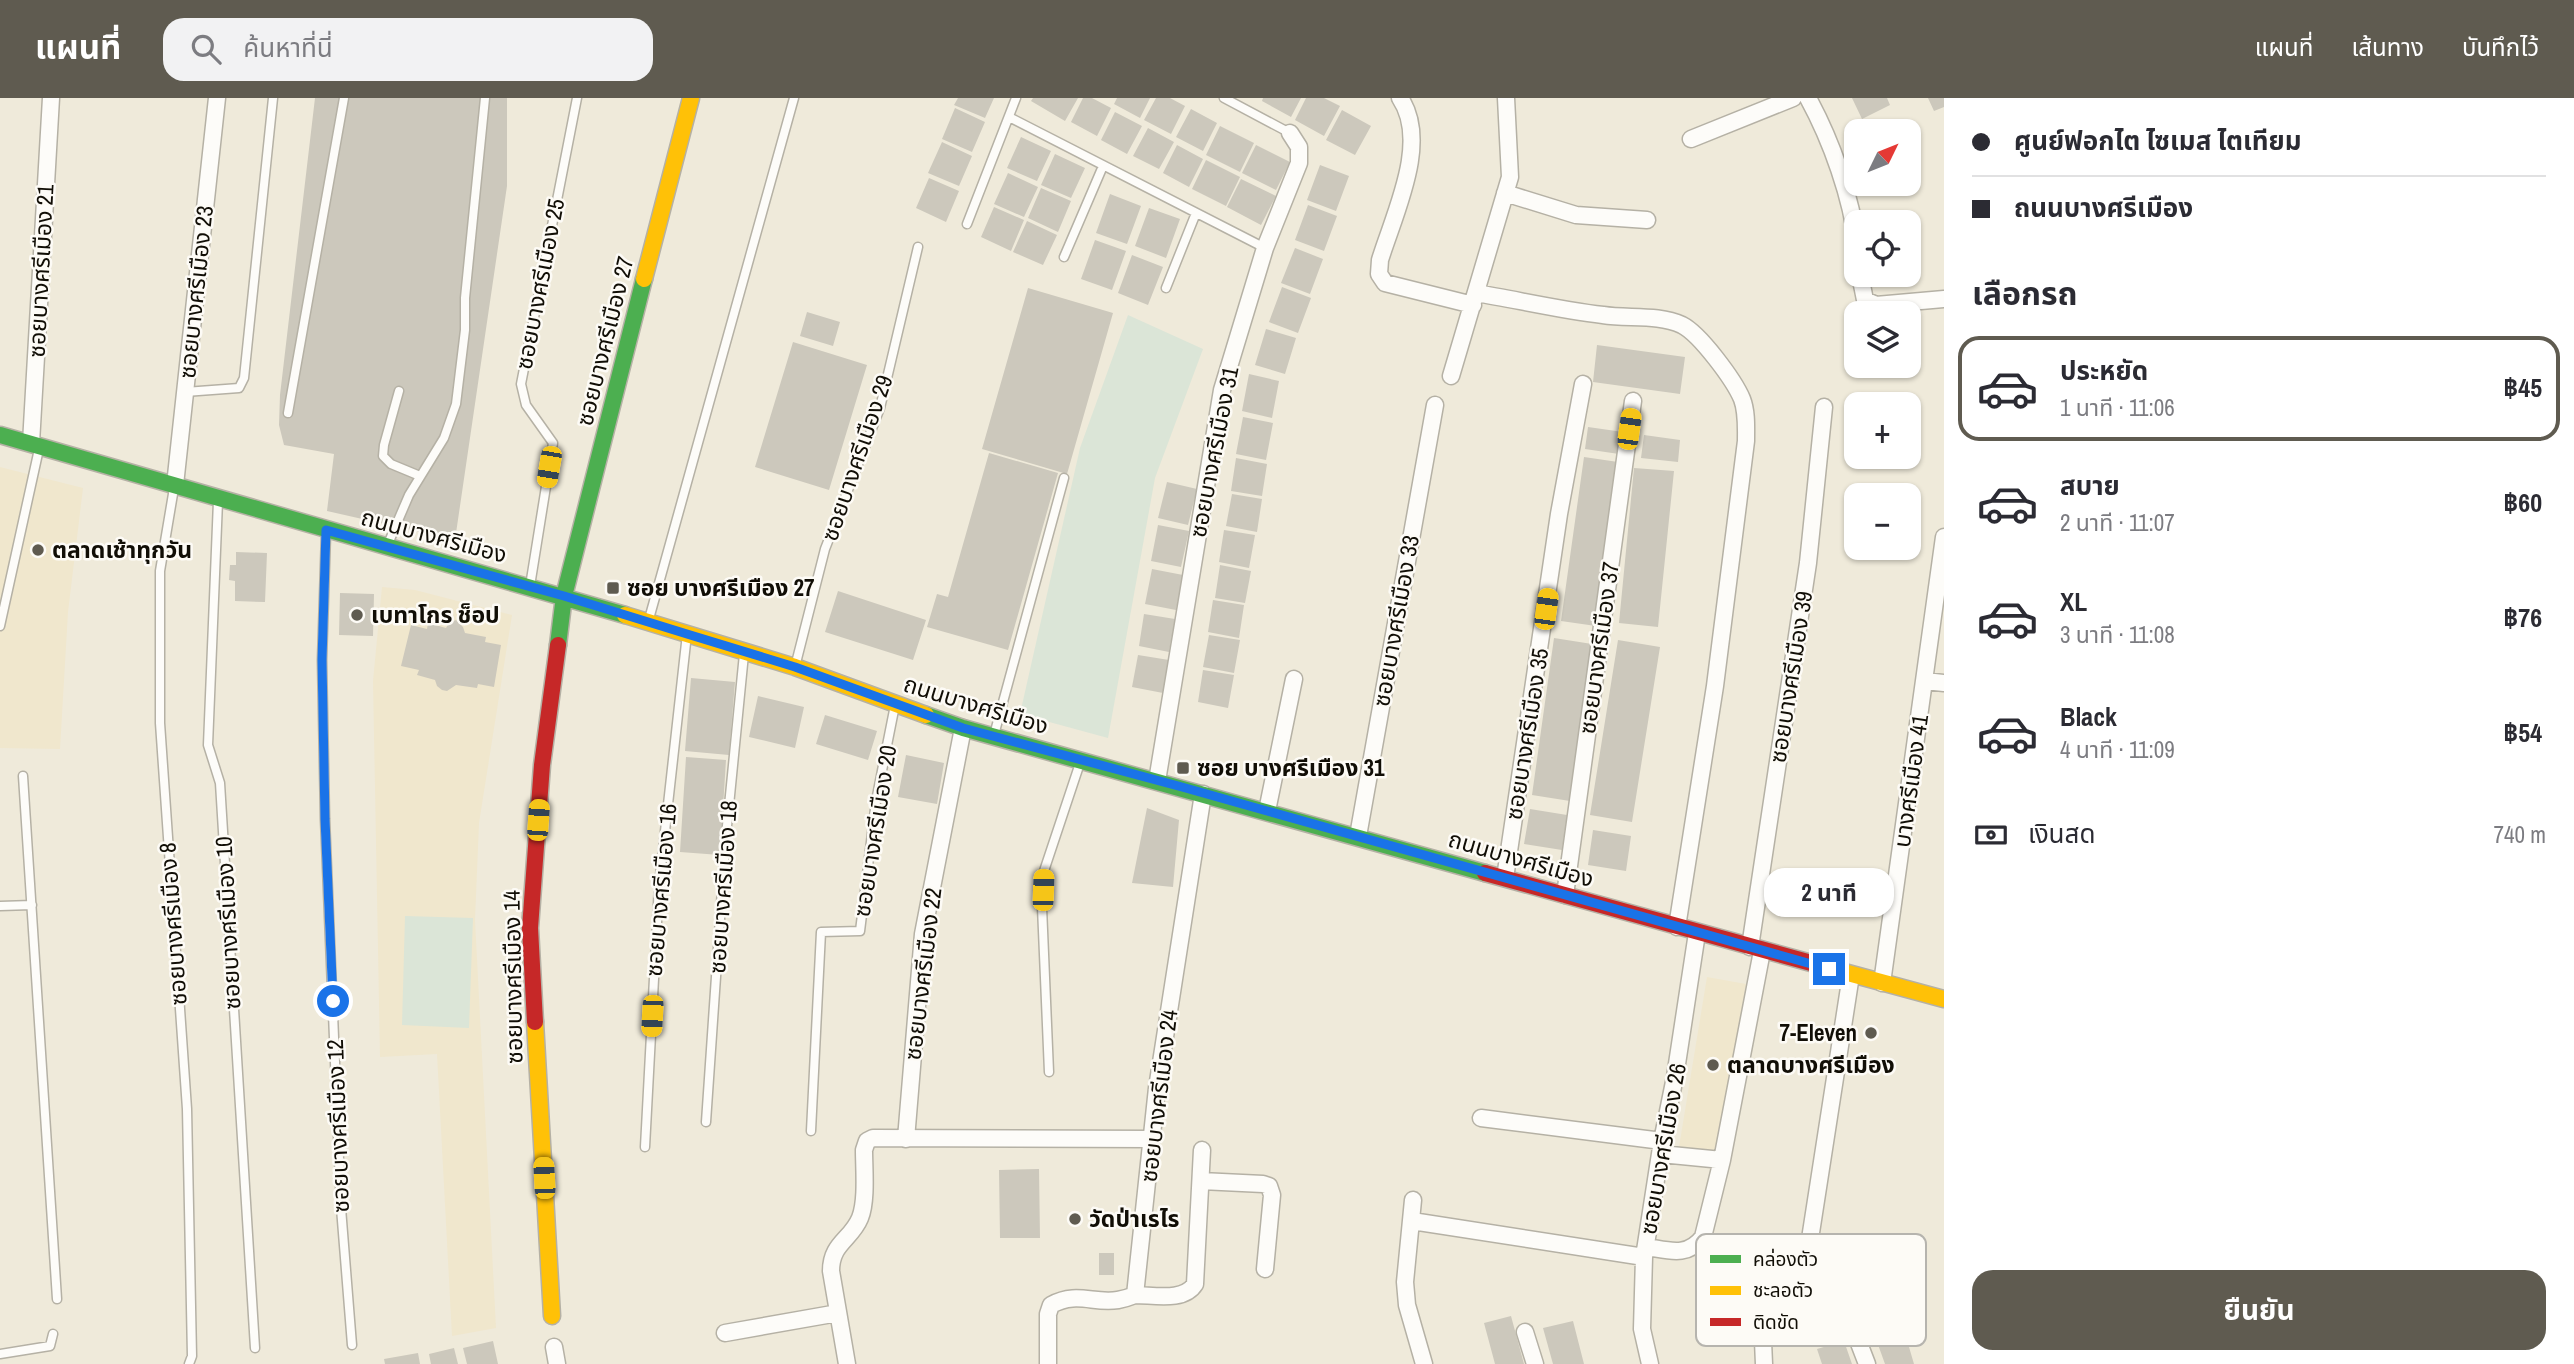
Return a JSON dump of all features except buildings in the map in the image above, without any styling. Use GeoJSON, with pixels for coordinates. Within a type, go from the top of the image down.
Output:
{"type":"FeatureCollection","features":[{"type":"Feature","properties":{"kind":"street","name":"ซอยบางศรีเมือง 21"},"geometry":{"type":"LineString","coordinates":[[35,444],[51,98]]}},
{"type":"Feature","properties":{"kind":"street","name":"ซอยบางศรีเมือง 23"},"geometry":{"type":"LineString","coordinates":[[175,485],[217,98]]}},
{"type":"Feature","properties":{"kind":"street","name":"ซอยบางศรีเมือง 27"},"geometry":{"type":"LineString","coordinates":[[564,596],[691,98]]}},
{"type":"Feature","properties":{"kind":"street"},"geometry":{"type":"LineString","coordinates":[[1400,98],[1407,108],[1412,132],[1410,162],[1380,260],[1379,274],[1385,283],[1475,299],[1681,324],[1693,332],[1713,355],[1742,399],[1746,441],[1715,687],[1677,928]]}},
{"type":"Feature","properties":{"kind":"street"},"geometry":{"type":"LineString","coordinates":[[1451,376],[1510,177],[1506,98]]}},
{"type":"Feature","properties":{"kind":"street"},"geometry":{"type":"LineString","coordinates":[[1691,139],[1793,98]]}},
{"type":"Feature","properties":{"kind":"street"},"geometry":{"type":"LineString","coordinates":[[1808,98],[1821,122],[1837,164],[1848,210]]}},
{"type":"Feature","properties":{"kind":"street","name":"ซอยบางศรีเมือง 31"},"geometry":{"type":"LineString","coordinates":[[1157,781],[1222,390],[1265,248],[1298,163],[1299,147],[1290,133]]}},
{"type":"Feature","properties":{"kind":"street"},"geometry":{"type":"LineString","coordinates":[[1505,193],[1576,215],[1647,220]]}},
{"type":"Feature","properties":{"kind":"street"},"geometry":{"type":"LineString","coordinates":[[1862,287],[1865,300],[1876,305],[1944,299]]}},
{"type":"Feature","properties":{"kind":"street","name":"ซอยบางศรีเมือง 35"},"geometry":{"type":"LineString","coordinates":[[1505,878],[1559,514],[1583,384]]}},
{"type":"Feature","properties":{"kind":"street","name":"ซอยบางศรีเมือง 37"},"geometry":{"type":"LineString","coordinates":[[1564,895],[1633,401]]}},
{"type":"Feature","properties":{"kind":"street","name":"ซอยบางศรีเมือง 33"},"geometry":{"type":"LineString","coordinates":[[1358,836],[1435,405]]}},
{"type":"Feature","properties":{"kind":"street","name":"ซอยบางศรีเมือง 39"},"geometry":{"type":"LineString","coordinates":[[1704,1234],[1722,1160],[1756,949],[1808,563],[1824,407]]}},
{"type":"Feature","properties":{"kind":"street","name":"ถนนบางศรีเมือง"},"geometry":{"type":"LineString","coordinates":[[0,435],[564,596],[795,667],[993,737],[1358,836],[1677,928],[1944,999]]}},
{"type":"Feature","properties":{"kind":"street","name":"บางศรีเมือง 41"},"geometry":{"type":"LineString","coordinates":[[1882,983],[1944,537]]}},
{"type":"Feature","properties":{"kind":"street","name":"ซอยบางศรีเมือง 14"},"geometry":{"type":"LineString","coordinates":[[552,1317],[530,928],[542,765],[564,596]]}},
{"type":"Feature","properties":{"kind":"street"},"geometry":{"type":"LineString","coordinates":[[1267,811],[1294,679]]}},
{"type":"Feature","properties":{"kind":"street"},"geometry":{"type":"LineString","coordinates":[[1925,681],[1944,683]]}},
{"type":"Feature","properties":{"kind":"street","name":"ซอยบางศรีเมือง 22"},"geometry":{"type":"LineString","coordinates":[[906,1139],[923,934],[963,728]]}},
{"type":"Feature","properties":{"kind":"street","name":"ซอยบางศรีเมือง 24"},"geometry":{"type":"LineString","coordinates":[[1135,1295],[1157,1088],[1203,794]]}},
{"type":"Feature","properties":{"kind":"street","name":"ซอยบางศรีเมือง 26"},"geometry":{"type":"LineString","coordinates":[[1650,1364],[1642,1329],[1645,1252],[1697,933]]}},
{"type":"Feature","properties":{"kind":"street"},"geometry":{"type":"LineString","coordinates":[[1811,1234],[1851,975]]}},
{"type":"Feature","properties":{"kind":"street"},"geometry":{"type":"LineString","coordinates":[[1481,1118],[1722,1160]]}},
{"type":"Feature","properties":{"kind":"street"},"geometry":{"type":"LineString","coordinates":[[846,1364],[831,1259],[834,1251],[859,1219],[864,1150],[867,1142],[873,1138],[1152,1139]]}},
{"type":"Feature","properties":{"kind":"street"},"geometry":{"type":"LineString","coordinates":[[1048,1364],[1048,1314],[1051,1305],[1062,1299],[1072,1297],[1117,1301],[1135,1295],[1180,1295],[1190,1291],[1195,1284],[1202,1150]]}},
{"type":"Feature","properties":{"kind":"street"},"geometry":{"type":"LineString","coordinates":[[1200,1181],[1269,1186],[1272,1195],[1265,1269]]}},
{"type":"Feature","properties":{"kind":"street"},"geometry":{"type":"LineString","coordinates":[[1413,1200],[1406,1294],[1424,1364]]}},
{"type":"Feature","properties":{"kind":"street"},"geometry":{"type":"LineString","coordinates":[[1412,1221],[1645,1252]]}},
{"type":"Feature","properties":{"kind":"street","name":"ซอยบางศรีเมือง 39"},"geometry":{"type":"LineString","coordinates":[[1645,1252],[1687,1251],[1696,1246]]}},
{"type":"Feature","properties":{"kind":"street"},"geometry":{"type":"LineString","coordinates":[[725,1333],[838,1313]]}},
{"type":"Feature","properties":{"kind":"street"},"geometry":{"type":"LineString","coordinates":[[1525,1332],[1535,1364]]}},
{"type":"Feature","properties":{"kind":"street"},"geometry":{"type":"LineString","coordinates":[[1763,1346],[1764,1364]]}},
{"type":"Feature","properties":{"kind":"street"},"geometry":{"type":"LineString","coordinates":[[1860,1346],[1867,1364]]}},
{"type":"Feature","properties":{"kind":"street"},"geometry":{"type":"LineString","coordinates":[[554,1347],[557,1364]]}},
{"type":"Feature","properties":{"kind":"lane"},"geometry":{"type":"LineString","coordinates":[[185,392],[231,391],[239,388],[244,378],[273,98]]}},
{"type":"Feature","properties":{"kind":"lane"},"geometry":{"type":"LineString","coordinates":[[288,413],[344,98]]}},
{"type":"Feature","properties":{"kind":"lane"},"geometry":{"type":"LineString","coordinates":[[387,547],[409,495],[444,438],[456,404],[485,98]]}},
{"type":"Feature","properties":{"kind":"lane","name":"ซอยบางศรีเมือง 25"},"geometry":{"type":"LineString","coordinates":[[530,586],[553,443],[526,405],[521,384],[577,98]]}},
{"type":"Feature","properties":{"kind":"lane"},"geometry":{"type":"LineString","coordinates":[[648,622],[793,98]]}},
{"type":"Feature","properties":{"kind":"lane"},"geometry":{"type":"LineString","coordinates":[[967,225],[1016,98]]}},
{"type":"Feature","properties":{"kind":"lane"},"geometry":{"type":"LineString","coordinates":[[1224,98],[1290,133]]}},
{"type":"Feature","properties":{"kind":"lane"},"geometry":{"type":"LineString","coordinates":[[1009,117],[1265,248]]}},
{"type":"Feature","properties":{"kind":"lane"},"geometry":{"type":"LineString","coordinates":[[1064,257],[1103,166]]}},
{"type":"Feature","properties":{"kind":"lane"},"geometry":{"type":"LineString","coordinates":[[1166,288],[1196,213]]}},
{"type":"Feature","properties":{"kind":"lane","name":"ซอยบางศรีเมือง 29"},"geometry":{"type":"LineString","coordinates":[[795,667],[825,550],[880,408],[918,247]]}},
{"type":"Feature","properties":{"kind":"lane"},"geometry":{"type":"LineString","coordinates":[[399,391],[383,456],[391,464],[420,476]]}},
{"type":"Feature","properties":{"kind":"lane"},"geometry":{"type":"LineString","coordinates":[[0,626],[35,444]]}},
{"type":"Feature","properties":{"kind":"lane"},"geometry":{"type":"LineString","coordinates":[[993,737],[1064,478]]}},
{"type":"Feature","properties":{"kind":"lane","name":"ซอยบางศรีเมือง 8"},"geometry":{"type":"LineString","coordinates":[[175,485],[160,571],[160,723],[187,1109],[192,1356],[189,1364]]}},
{"type":"Feature","properties":{"kind":"lane","name":"ซอยบางศรีเมือง 10"},"geometry":{"type":"LineString","coordinates":[[218,499],[208,745],[220,783],[255,1348]]}},
{"type":"Feature","properties":{"kind":"lane","name":"ซอยบางศรีเมือง 12"},"geometry":{"type":"LineString","coordinates":[[326,530],[322,660],[325,819],[341,1208],[352,1345]]}},
{"type":"Feature","properties":{"kind":"lane","name":"ซอยบางศรีเมือง 16"},"geometry":{"type":"LineString","coordinates":[[645,1147],[659,885],[687,634]]}},
{"type":"Feature","properties":{"kind":"lane","name":"ซอยบางศรีเมือง 18"},"geometry":{"type":"LineString","coordinates":[[706,1122],[725,846],[744,652]]}},
{"type":"Feature","properties":{"kind":"lane","name":"ซอยบางศรีเมือง 20"},"geometry":{"type":"LineString","coordinates":[[811,1131],[821,932],[860,931],[876,801],[895,704]]}},
{"type":"Feature","properties":{"kind":"lane"},"geometry":{"type":"LineString","coordinates":[[1049,1072],[1043,874],[1081,760]]}},
{"type":"Feature","properties":{"kind":"lane"},"geometry":{"type":"LineString","coordinates":[[23,776],[57,1299]]}},
{"type":"Feature","properties":{"kind":"lane"},"geometry":{"type":"LineString","coordinates":[[0,906],[32,905]]}},
{"type":"Feature","properties":{"kind":"lane"},"geometry":{"type":"LineString","coordinates":[[0,1354],[50,1346],[53,1334]]}},
{"type":"Feature","properties":{"kind":"shaded area","name":"ตลาดเช้าทุกวัน"},"geometry":{"type":"Polygon","coordinates":[[[0,467],[83,488],[68,612],[60,749],[0,748],[0,467]]]}},
{"type":"Feature","properties":{"kind":"shaded area"},"geometry":{"type":"Polygon","coordinates":[[[382,587],[415,590],[512,615],[479,823],[475,920],[496,1328],[452,1336],[437,1054],[380,1057],[373,681],[382,587]]]}},
{"type":"Feature","properties":{"kind":"shaded area","name":"ตลาดบางศรีเมือง"},"geometry":{"type":"Polygon","coordinates":[[[1707,977],[1746,984],[1718,1154],[1679,1147],[1707,977]]]}},
{"type":"Feature","properties":{"kind":"green space"},"geometry":{"type":"Polygon","coordinates":[[[1128,315],[1203,349],[1155,478],[1108,738],[1020,714],[1080,448],[1128,315]]]}},
{"type":"Feature","properties":{"kind":"green space"},"geometry":{"type":"Polygon","coordinates":[[[405,916],[473,918],[469,1028],[402,1025],[405,916]]]}},
{"type":"Feature","properties":{"kind":"traffic: fast"},"geometry":{"type":"LineString","coordinates":[[558,645],[564,596],[644,279]]}},
{"type":"Feature","properties":{"kind":"traffic: fast"},"geometry":{"type":"LineString","coordinates":[[0,435],[625,615]]}},
{"type":"Feature","properties":{"kind":"traffic: fast"},"geometry":{"type":"LineString","coordinates":[[926,715],[963,728],[1485,873]]}},
{"type":"Feature","properties":{"kind":"traffic: slow"},"geometry":{"type":"LineString","coordinates":[[644,279],[691,98]]}},
{"type":"Feature","properties":{"kind":"traffic: slow"},"geometry":{"type":"LineString","coordinates":[[625,615],[795,667],[926,715]]}},
{"type":"Feature","properties":{"kind":"traffic: slow"},"geometry":{"type":"LineString","coordinates":[[1833,969],[1944,999]]}},
{"type":"Feature","properties":{"kind":"traffic: slow"},"geometry":{"type":"LineString","coordinates":[[535,1022],[552,1316]]}},
{"type":"Feature","properties":{"kind":"traffic: jam"},"geometry":{"type":"LineString","coordinates":[[535,1022],[530,928],[542,765],[558,645]]}},
{"type":"Feature","properties":{"kind":"traffic: jam"},"geometry":{"type":"LineString","coordinates":[[1485,873],[1833,969]]}},
{"type":"Feature","properties":{"kind":"place","name":"ตลาดเช้าทุกวัน"},"geometry":{"type":"Point","coordinates":[38,550]}},
{"type":"Feature","properties":{"kind":"place","name":"ซอย บางศรีเมือง 27"},"geometry":{"type":"Point","coordinates":[613,588]}},
{"type":"Feature","properties":{"kind":"place","name":"เบทาโกร ช็อป"},"geometry":{"type":"Point","coordinates":[357,615]}},
{"type":"Feature","properties":{"kind":"place","name":"ซอย บางศรีเมือง 31"},"geometry":{"type":"Point","coordinates":[1183,768]}},
{"type":"Feature","properties":{"kind":"place","name":"7-Eleven"},"geometry":{"type":"Point","coordinates":[1871,1033]}},
{"type":"Feature","properties":{"kind":"place","name":"ตลาดบางศรีเมือง"},"geometry":{"type":"Point","coordinates":[1713,1065]}},
{"type":"Feature","properties":{"kind":"place","name":"วัดป่าเรไร"},"geometry":{"type":"Point","coordinates":[1075,1219]}},
{"type":"Feature","properties":{"kind":"route"},"geometry":{"type":"LineString","coordinates":[[333,1001],[325,819],[322,660],[326,530],[564,596],[795,667],[963,728],[1829,969]]}}]}
